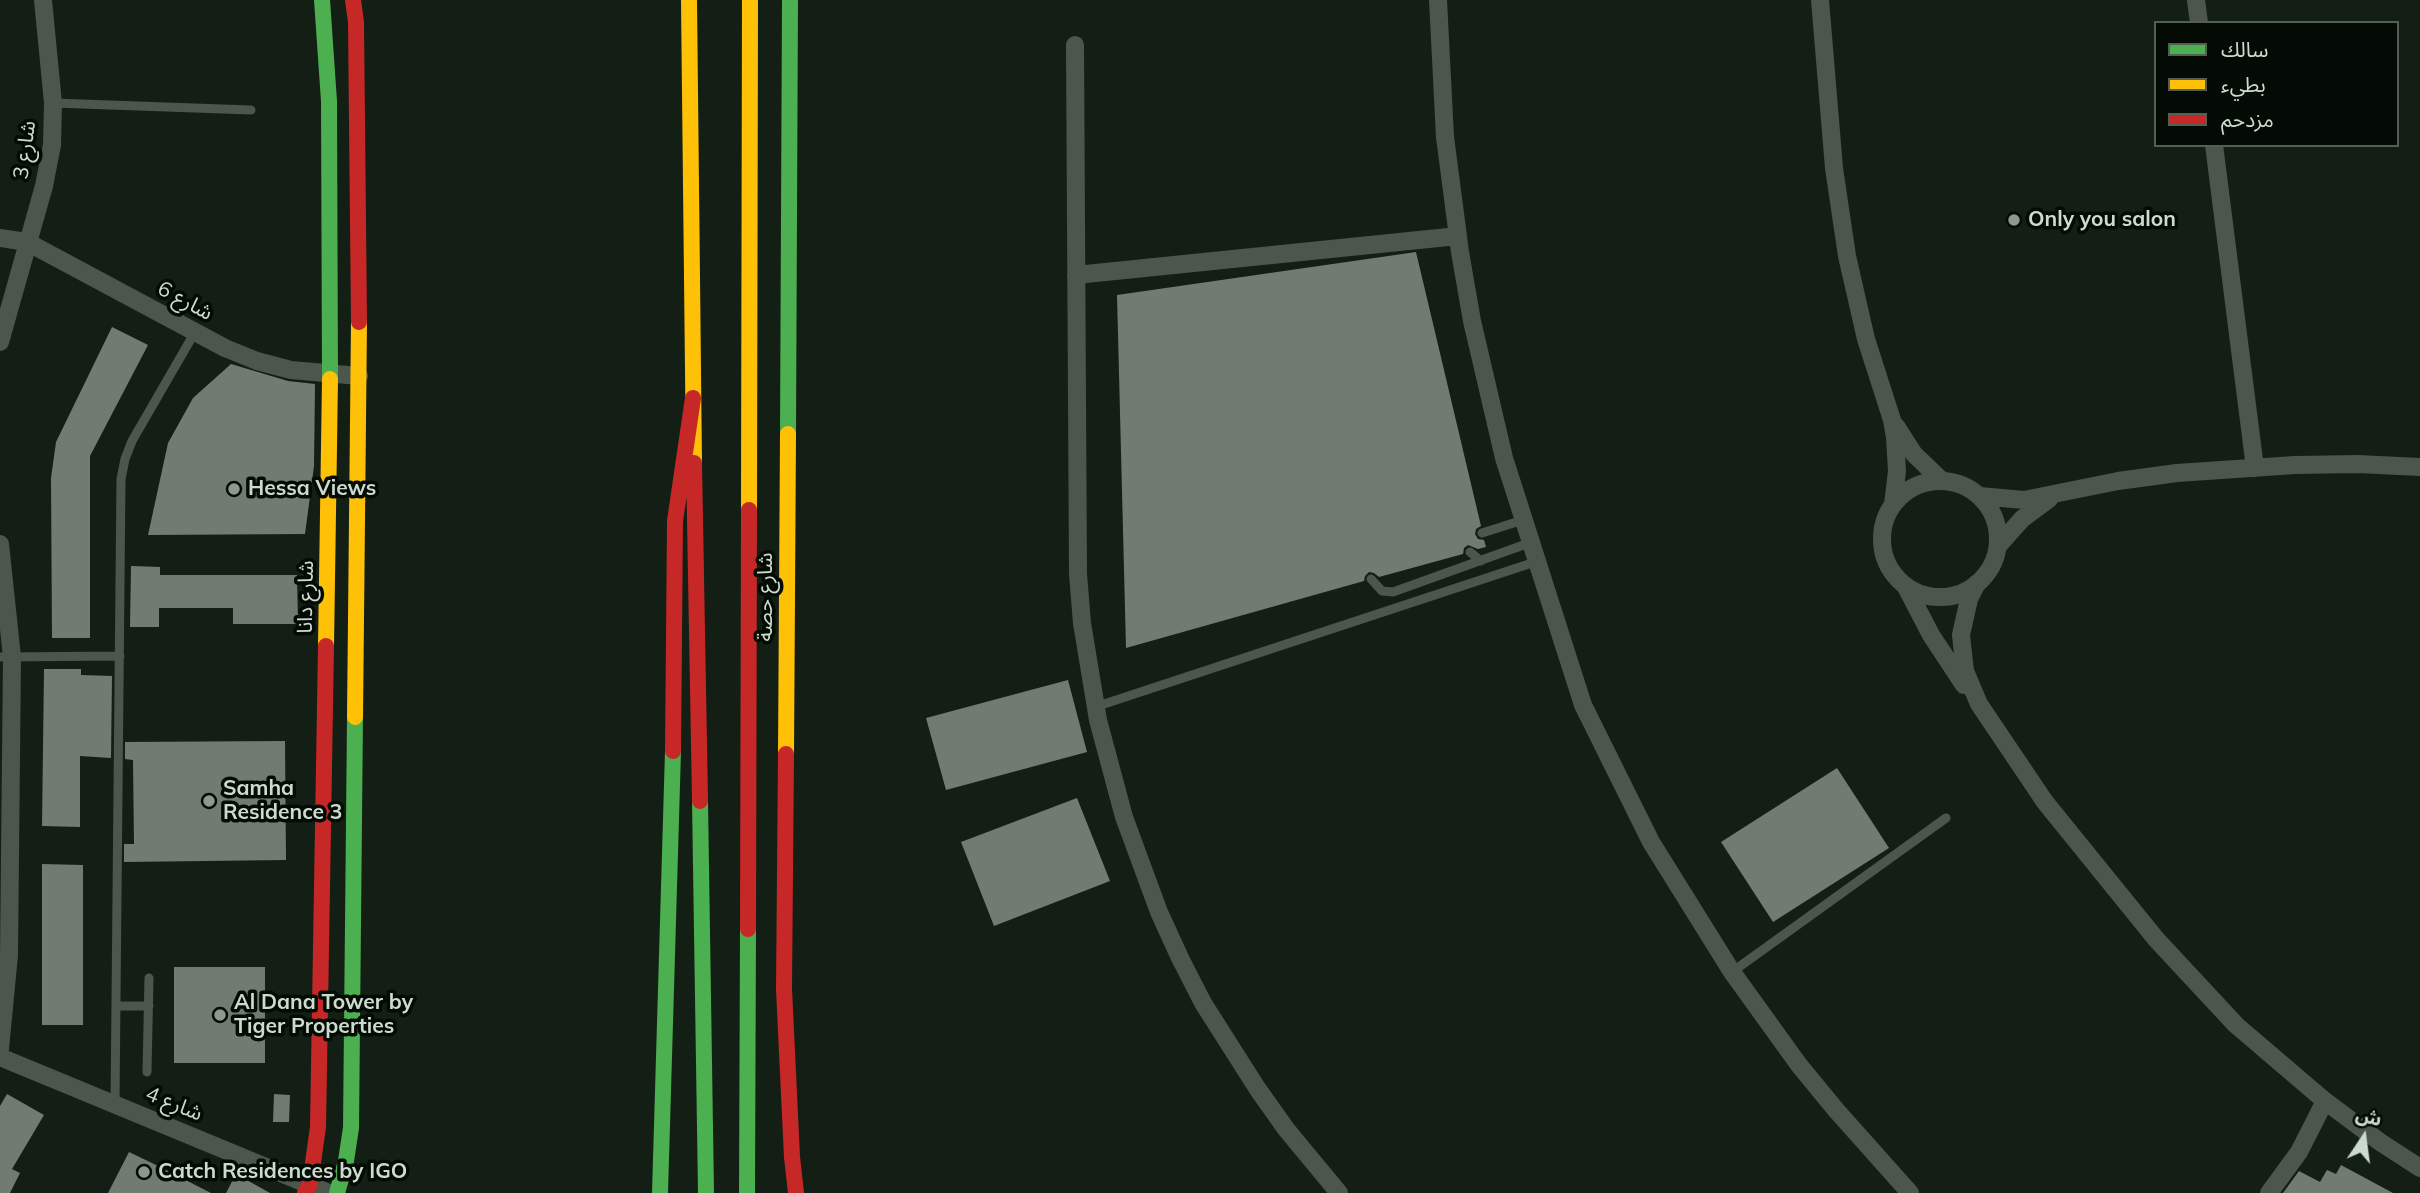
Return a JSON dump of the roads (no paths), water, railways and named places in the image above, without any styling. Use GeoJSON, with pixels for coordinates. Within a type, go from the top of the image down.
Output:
{"type":"FeatureCollection","features":[{"type":"Feature","properties":{"kind":"main road","name":"شارع دانا"},"geometry":{"type":"LineString","coordinates":[[307,1188],[315,1158],[318,1113],[330,375],[330,101],[322,0]]}},
{"type":"Feature","properties":{"kind":"main road"},"geometry":{"type":"LineString","coordinates":[[337,1193],[351,1128],[359,376],[356,22],[353,0]]}},
{"type":"Feature","properties":{"kind":"main road"},"geometry":{"type":"LineString","coordinates":[[689,0],[706,1193]]}},
{"type":"Feature","properties":{"kind":"main road"},"geometry":{"type":"LineString","coordinates":[[747,1193],[750,0]]}},
{"type":"Feature","properties":{"kind":"main road","name":"شارع حصة"},"geometry":{"type":"LineString","coordinates":[[790,0],[784,989],[796,1193]]}},
{"type":"Feature","properties":{"kind":"main road"},"geometry":{"type":"LineString","coordinates":[[660,1193],[675,676],[676,521],[678,491],[693,398]]}},
{"type":"Feature","properties":{"kind":"street","name":"شارع 3"},"geometry":{"type":"LineString","coordinates":[[0,342],[44,186],[51,145],[53,103],[43,0]]}},
{"type":"Feature","properties":{"kind":"street"},"geometry":{"type":"LineString","coordinates":[[1437,0],[1445,136],[1472,321],[1487,390],[1522,520],[1583,705],[1664,864],[1732,972],[1799,1065],[1910,1193]]}},
{"type":"Feature","properties":{"kind":"street"},"geometry":{"type":"LineString","coordinates":[[1820,0],[1827,102],[1845,243],[1866,339],[1892,420],[1897,454],[1893,505],[1883,528],[1884,554],[1896,576],[1905,585],[1941,651],[2045,802],[2156,939],[2236,1025],[2331,1106],[2379,1142],[2420,1168]]}},
{"type":"Feature","properties":{"kind":"street"},"geometry":{"type":"LineString","coordinates":[[2196,0],[2199,21]]}},
{"type":"Feature","properties":{"kind":"street"},"geometry":{"type":"LineString","coordinates":[[1075,45],[1078,574],[1082,623],[1095,707],[1124,817],[1180,958],[1203,1003],[1257,1088],[1339,1193]]}},
{"type":"Feature","properties":{"kind":"street"},"geometry":{"type":"LineString","coordinates":[[2214,147],[2255,468]]}},
{"type":"Feature","properties":{"kind":"street"},"geometry":{"type":"LineString","coordinates":[[1076,275],[1458,236]]}},
{"type":"Feature","properties":{"kind":"street","name":"شارع 6"},"geometry":{"type":"LineString","coordinates":[[0,239],[27,242],[225,348],[257,362],[290,370],[359,376]]}},
{"type":"Feature","properties":{"kind":"street"},"geometry":{"type":"LineString","coordinates":[[1892,420],[1914,454],[1942,481]]}},
{"type":"Feature","properties":{"kind":"street"},"geometry":{"type":"LineString","coordinates":[[1893,505],[1914,487],[1928,482],[1955,483],[1979,496],[2024,499],[2165,475],[2358,464],[2420,467]]}},
{"type":"Feature","properties":{"kind":"street"},"geometry":{"type":"LineString","coordinates":[[1979,704],[1965,671],[1961,635],[1969,599],[1977,583],[1988,571],[1998,546],[2022,519],[2036,508],[2068,491]]}},
{"type":"Feature","properties":{"kind":"street"},"geometry":{"type":"LineString","coordinates":[[1979,496],[1995,519],[1998,546]]}},
{"type":"Feature","properties":{"kind":"street"},"geometry":{"type":"LineString","coordinates":[[0,544],[6,657],[9,956],[0,1049]]}},
{"type":"Feature","properties":{"kind":"street"},"geometry":{"type":"LineString","coordinates":[[1905,585],[1926,595],[1937,596],[1960,593],[1977,583]]}},
{"type":"Feature","properties":{"kind":"street","name":"شارع 4"},"geometry":{"type":"LineString","coordinates":[[0,1057],[307,1188],[329,1193]]}},
{"type":"Feature","properties":{"kind":"street"},"geometry":{"type":"LineString","coordinates":[[2269,1193],[2299,1152],[2318,1135],[2331,1106]]}},
{"type":"Feature","properties":{"kind":"lane"},"geometry":{"type":"LineString","coordinates":[[53,103],[251,110]]}},
{"type":"Feature","properties":{"kind":"lane"},"geometry":{"type":"LineString","coordinates":[[115,1104],[121,479],[132,441],[195,332]]}},
{"type":"Feature","properties":{"kind":"lane"},"geometry":{"type":"LineString","coordinates":[[1482,533],[1522,520]]}},
{"type":"Feature","properties":{"kind":"lane"},"geometry":{"type":"LineString","coordinates":[[1371,579],[1382,591],[1393,592],[1530,544]]}},
{"type":"Feature","properties":{"kind":"lane"},"geometry":{"type":"LineString","coordinates":[[1470,552],[1481,561]]}},
{"type":"Feature","properties":{"kind":"lane"},"geometry":{"type":"LineString","coordinates":[[1095,707],[1535,562]]}},
{"type":"Feature","properties":{"kind":"lane"},"geometry":{"type":"LineString","coordinates":[[6,657],[120,656]]}},
{"type":"Feature","properties":{"kind":"lane"},"geometry":{"type":"LineString","coordinates":[[1732,972],[1946,818]]}},
{"type":"Feature","properties":{"kind":"lane"},"geometry":{"type":"LineString","coordinates":[[147,1072],[149,978]]}},
{"type":"Feature","properties":{"kind":"lane"},"geometry":{"type":"LineString","coordinates":[[116,1006],[149,1006]]}},
{"type":"Feature","properties":{"kind":"place","name":"Only you salon"},"geometry":{"type":"Point","coordinates":[2014,220]}},
{"type":"Feature","properties":{"kind":"place","name":"Hessa Views"},"geometry":{"type":"Point","coordinates":[234,489]}},
{"type":"Feature","properties":{"kind":"place","name":"Samha Residence 3"},"geometry":{"type":"Point","coordinates":[209,801]}},
{"type":"Feature","properties":{"kind":"place","name":"Al Dana Tower by Tiger Properties"},"geometry":{"type":"Point","coordinates":[220,1015]}},
{"type":"Feature","properties":{"kind":"place","name":"Catch Residences by IGO"},"geometry":{"type":"Point","coordinates":[144,1172]}}]}
